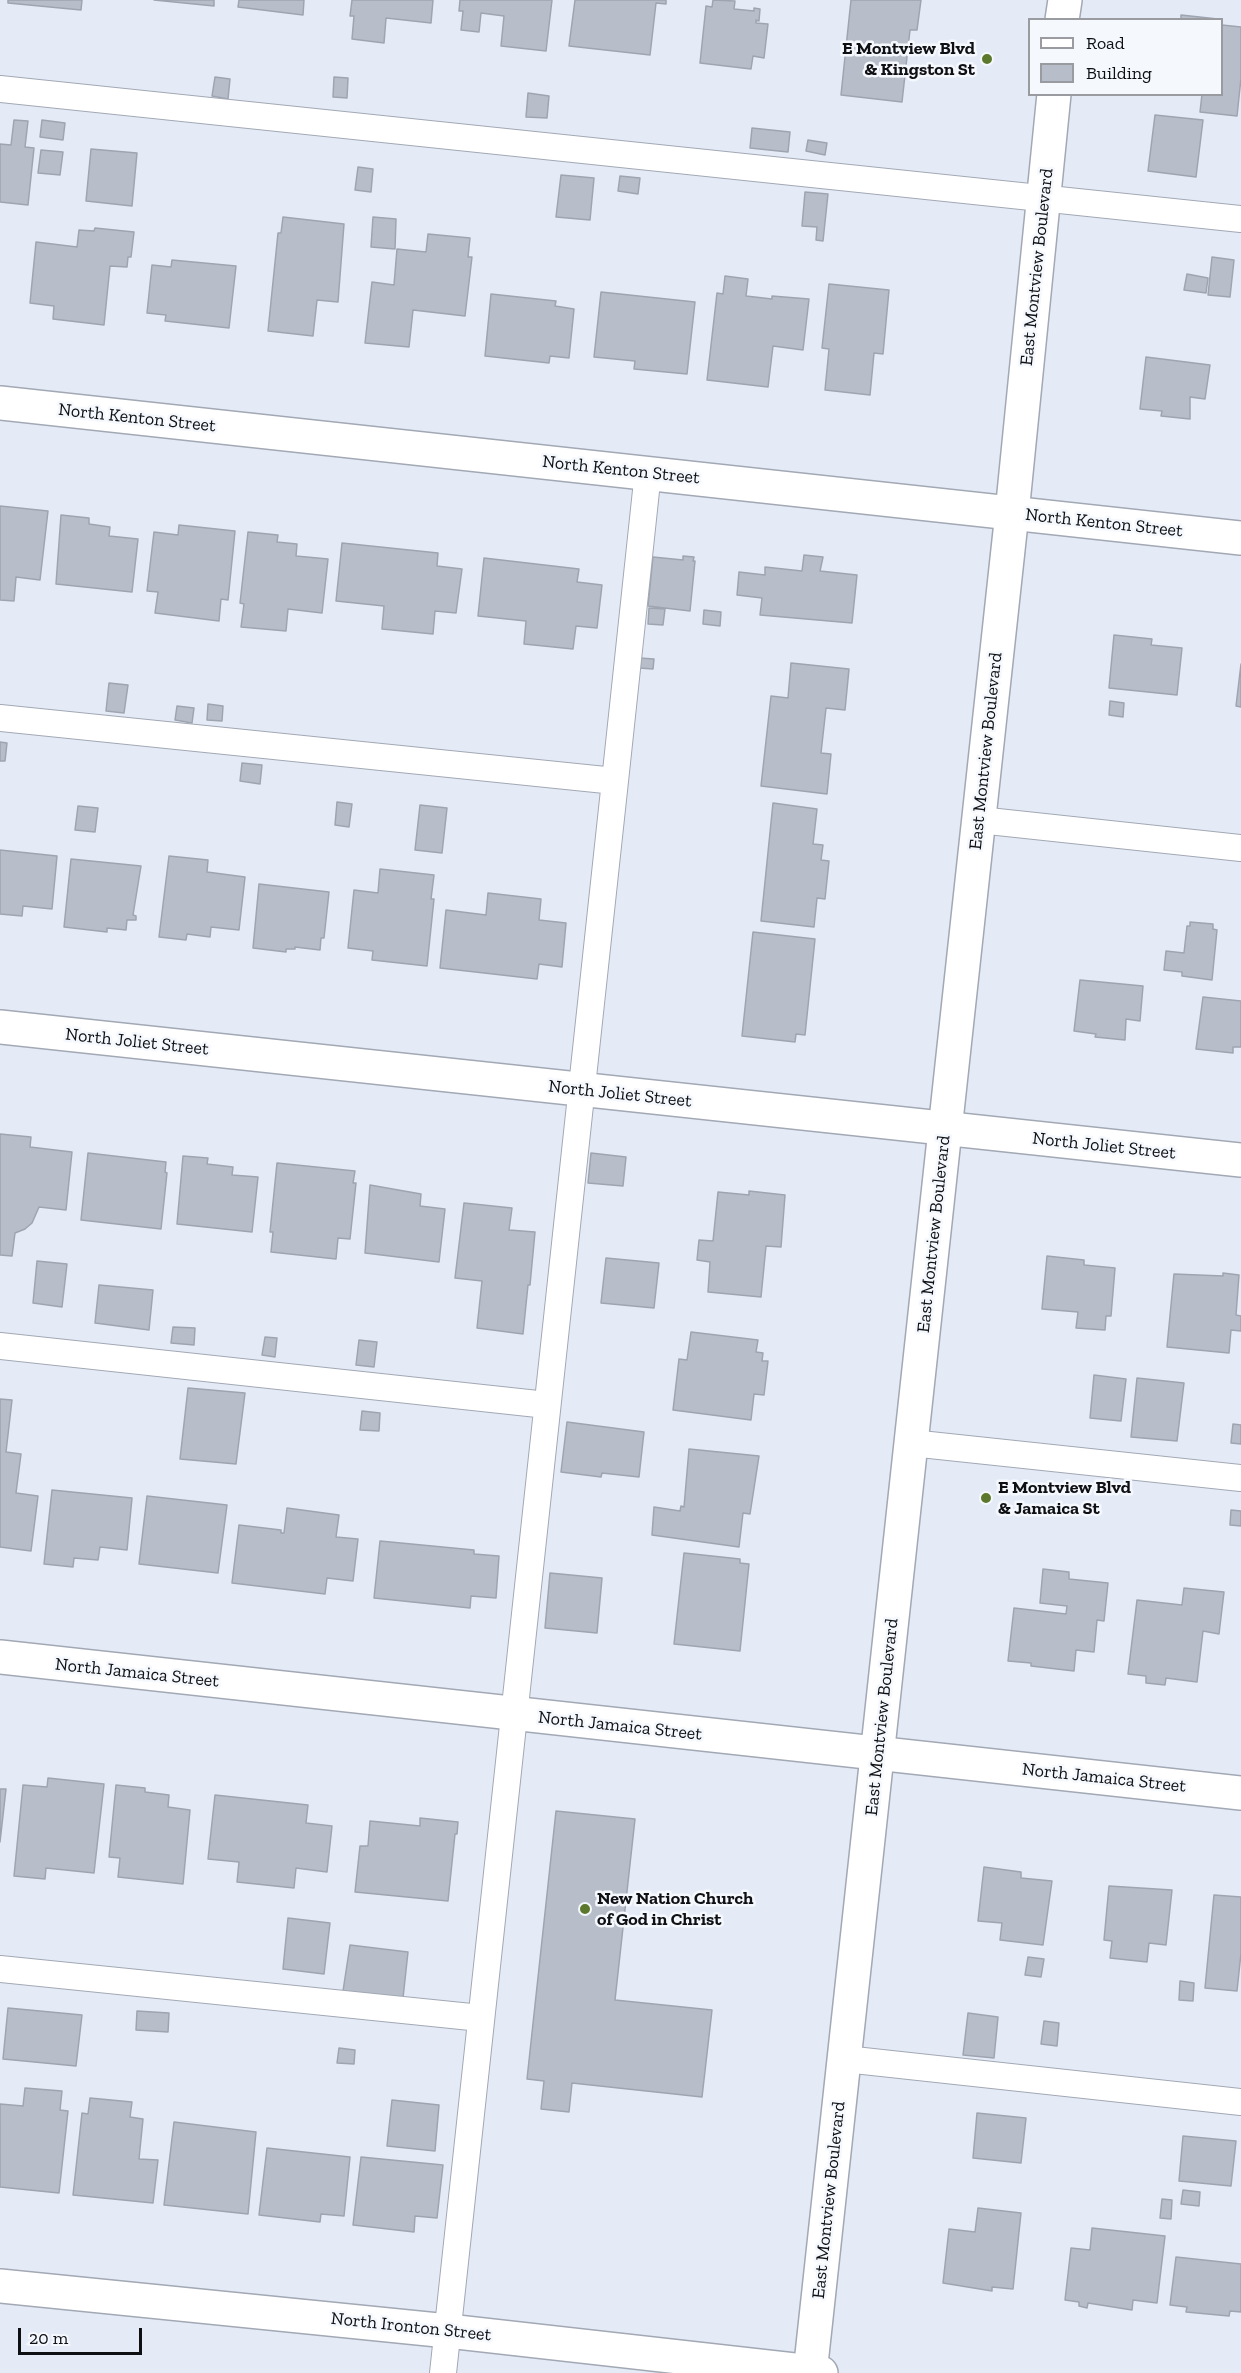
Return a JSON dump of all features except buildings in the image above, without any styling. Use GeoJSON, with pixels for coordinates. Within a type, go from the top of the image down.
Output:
{"type":"FeatureCollection","features":[{"type":"Feature","properties":{"kind":"street"},"geometry":{"type":"LineString","coordinates":[[1062,18],[1065,0]]}},
{"type":"Feature","properties":{"kind":"street","name":"East Montview Boulevard"},"geometry":{"type":"LineString","coordinates":[[814,2373],[845,2059],[1012,513],[1054,96]]}},
{"type":"Feature","properties":{"kind":"street","name":"North Kenton Street"},"geometry":{"type":"LineString","coordinates":[[0,403],[1241,538]]}},
{"type":"Feature","properties":{"kind":"street","name":"North Joliet Street"},"geometry":{"type":"LineString","coordinates":[[0,1027],[1241,1161]]}},
{"type":"Feature","properties":{"kind":"street","name":"North Jamaica Street"},"geometry":{"type":"LineString","coordinates":[[0,1657],[1241,1793]]}},
{"type":"Feature","properties":{"kind":"street","name":"North Ironton Street"},"geometry":{"type":"LineString","coordinates":[[0,2286],[448,2331],[814,2373]]}},
{"type":"Feature","properties":{"kind":"lane"},"geometry":{"type":"LineString","coordinates":[[0,89],[1241,219]]}},
{"type":"Feature","properties":{"kind":"lane"},"geometry":{"type":"LineString","coordinates":[[443,2373],[648,472]]}},
{"type":"Feature","properties":{"kind":"lane"},"geometry":{"type":"LineString","coordinates":[[0,718],[615,781]]}},
{"type":"Feature","properties":{"kind":"lane"},"geometry":{"type":"LineString","coordinates":[[979,820],[1241,848]]}},
{"type":"Feature","properties":{"kind":"lane"},"geometry":{"type":"LineString","coordinates":[[0,1346],[547,1405]]}},
{"type":"Feature","properties":{"kind":"lane"},"geometry":{"type":"LineString","coordinates":[[911,1443],[1241,1478]]}},
{"type":"Feature","properties":{"kind":"lane"},"geometry":{"type":"LineString","coordinates":[[0,1969],[481,2018]]}},
{"type":"Feature","properties":{"kind":"lane"},"geometry":{"type":"LineString","coordinates":[[845,2059],[1241,2102]]}},
{"type":"Feature","properties":{"kind":"place","name":"E Montview Blvd & Kingston St"},"geometry":{"type":"Point","coordinates":[987,59]}},
{"type":"Feature","properties":{"kind":"place","name":"E Montview Blvd & Jamaica St"},"geometry":{"type":"Point","coordinates":[986,1498]}},
{"type":"Feature","properties":{"kind":"place","name":"New Nation Church of God in Christ"},"geometry":{"type":"Point","coordinates":[585,1909]}}]}
